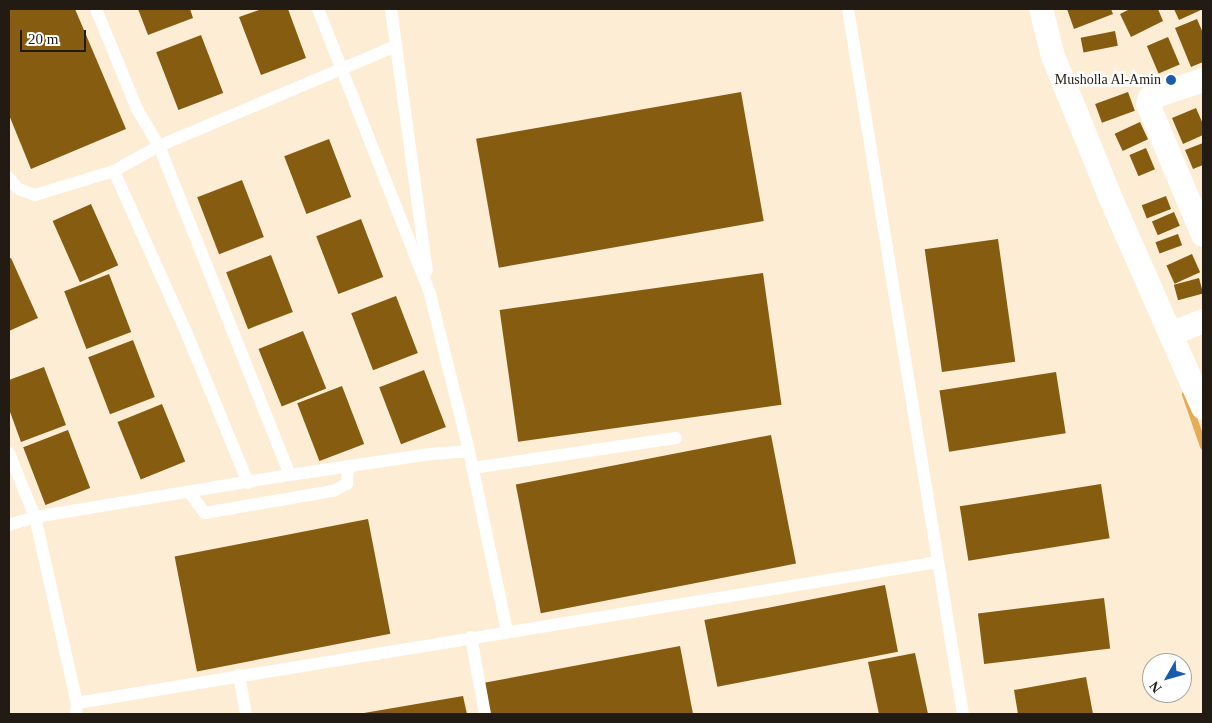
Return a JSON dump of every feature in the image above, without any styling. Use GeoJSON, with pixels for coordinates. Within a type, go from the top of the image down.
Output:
{"type":"FeatureCollection","features":[{"type":"Feature","properties":{"kind":"street"},"geometry":{"type":"LineString","coordinates":[[1041,9],[1054,56],[1203,408]]}},
{"type":"Feature","properties":{"kind":"street"},"geometry":{"type":"LineString","coordinates":[[1203,80],[1150,98],[1148,104],[1203,235]]}},
{"type":"Feature","properties":{"kind":"street"},"geometry":{"type":"LineString","coordinates":[[1171,334],[1203,321]]}},
{"type":"Feature","properties":{"kind":"lane"},"geometry":{"type":"LineString","coordinates":[[96,9],[137,109],[159,146],[290,475]]}},
{"type":"Feature","properties":{"kind":"lane"},"geometry":{"type":"LineString","coordinates":[[318,9],[344,68],[430,294]]}},
{"type":"Feature","properties":{"kind":"lane"},"geometry":{"type":"LineString","coordinates":[[391,9],[430,294],[469,451],[507,631]]}},
{"type":"Feature","properties":{"kind":"lane"},"geometry":{"type":"LineString","coordinates":[[848,9],[963,714]]}},
{"type":"Feature","properties":{"kind":"lane"},"geometry":{"type":"LineString","coordinates":[[9,178],[18,189],[35,195],[114,172],[159,146],[396,46]]}},
{"type":"Feature","properties":{"kind":"lane"},"geometry":{"type":"LineString","coordinates":[[114,172],[187,334],[248,483]]}},
{"type":"Feature","properties":{"kind":"lane"},"geometry":{"type":"LineString","coordinates":[[472,468],[676,438]]}},
{"type":"Feature","properties":{"kind":"lane"},"geometry":{"type":"LineString","coordinates":[[9,525],[35,517],[290,475],[469,451]]}},
{"type":"Feature","properties":{"kind":"lane"},"geometry":{"type":"LineString","coordinates":[[9,454],[35,517],[76,708],[239,676],[938,562]]}},
{"type":"Feature","properties":{"kind":"lane"},"geometry":{"type":"LineString","coordinates":[[189,492],[204,513],[333,491],[347,484],[348,466]]}},
{"type":"Feature","properties":{"kind":"lane"},"geometry":{"type":"LineString","coordinates":[[471,637],[485,714]]}},
{"type":"Feature","properties":{"kind":"lane"},"geometry":{"type":"LineString","coordinates":[[239,676],[246,714]]}},
{"type":"Feature","properties":{"kind":"building"},"geometry":{"type":"Polygon","coordinates":[[[9,9],[75,9],[126,129],[31,169],[9,115],[9,9]]]}},
{"type":"Feature","properties":{"kind":"building"},"geometry":{"type":"Polygon","coordinates":[[[138,9],[190,9],[193,18],[148,35],[138,9]]]}},
{"type":"Feature","properties":{"kind":"building"},"geometry":{"type":"Polygon","coordinates":[[[262,9],[288,9],[306,58],[261,75],[239,17],[262,9]]]}},
{"type":"Feature","properties":{"kind":"building"},"geometry":{"type":"Polygon","coordinates":[[[1067,9],[1111,9],[1113,14],[1074,29],[1067,9]]]}},
{"type":"Feature","properties":{"kind":"building"},"geometry":{"type":"Polygon","coordinates":[[[1130,9],[1158,9],[1163,21],[1131,37],[1120,14],[1130,9]]]}},
{"type":"Feature","properties":{"kind":"building"},"geometry":{"type":"Polygon","coordinates":[[[1174,9],[1200,9],[1201,10],[1179,20],[1174,9]]]}},
{"type":"Feature","properties":{"kind":"building"},"geometry":{"type":"Polygon","coordinates":[[[1197,19],[1203,33],[1203,62],[1191,67],[1175,28],[1197,19]]]}},
{"type":"Feature","properties":{"kind":"building"},"geometry":{"type":"Polygon","coordinates":[[[1115,31],[1118,46],[1084,52],[1081,38],[1115,31]]]}},
{"type":"Feature","properties":{"kind":"building"},"geometry":{"type":"Polygon","coordinates":[[[201,35],[223,93],[178,110],[156,52],[201,35]]]}},
{"type":"Feature","properties":{"kind":"building"},"geometry":{"type":"Polygon","coordinates":[[[1168,37],[1180,65],[1159,74],[1147,46],[1168,37]]]}},
{"type":"Feature","properties":{"kind":"building"},"geometry":{"type":"Polygon","coordinates":[[[741,92],[764,221],[499,268],[476,139],[741,92]]]}},
{"type":"Feature","properties":{"kind":"building"},"geometry":{"type":"Polygon","coordinates":[[[1128,92],[1135,111],[1102,123],[1095,104],[1128,92]]]}},
{"type":"Feature","properties":{"kind":"building"},"geometry":{"type":"Polygon","coordinates":[[[1196,108],[1203,124],[1203,135],[1183,144],[1172,118],[1196,108]]]}},
{"type":"Feature","properties":{"kind":"building"},"geometry":{"type":"Polygon","coordinates":[[[1140,122],[1148,139],[1123,151],[1115,134],[1140,122]]]}},
{"type":"Feature","properties":{"kind":"building"},"geometry":{"type":"Polygon","coordinates":[[[329,139],[351,197],[306,214],[284,156],[329,139]]]}},
{"type":"Feature","properties":{"kind":"building"},"geometry":{"type":"Polygon","coordinates":[[[1203,143],[1203,165],[1193,169],[1185,150],[1203,143]]]}},
{"type":"Feature","properties":{"kind":"building"},"geometry":{"type":"Polygon","coordinates":[[[1146,148],[1155,169],[1138,176],[1129,155],[1146,148]]]}},
{"type":"Feature","properties":{"kind":"building"},"geometry":{"type":"Polygon","coordinates":[[[242,180],[264,237],[219,254],[197,197],[242,180]]]}},
{"type":"Feature","properties":{"kind":"building"},"geometry":{"type":"Polygon","coordinates":[[[1166,196],[1171,209],[1147,218],[1142,205],[1166,196]]]}},
{"type":"Feature","properties":{"kind":"building"},"geometry":{"type":"Polygon","coordinates":[[[91,204],[118,265],[80,282],[53,221],[91,204]]]}},
{"type":"Feature","properties":{"kind":"building"},"geometry":{"type":"Polygon","coordinates":[[[1174,212],[1180,226],[1158,235],[1152,221],[1174,212]]]}},
{"type":"Feature","properties":{"kind":"building"},"geometry":{"type":"Polygon","coordinates":[[[361,219],[383,277],[338,294],[316,236],[361,219]]]}},
{"type":"Feature","properties":{"kind":"building"},"geometry":{"type":"Polygon","coordinates":[[[1178,234],[1182,245],[1160,253],[1155,242],[1178,234]]]}},
{"type":"Feature","properties":{"kind":"building"},"geometry":{"type":"Polygon","coordinates":[[[998,239],[1015,362],[942,372],[925,249],[998,239]]]}},
{"type":"Feature","properties":{"kind":"building"},"geometry":{"type":"Polygon","coordinates":[[[1192,254],[1200,272],[1175,284],[1166,265],[1192,254]]]}},
{"type":"Feature","properties":{"kind":"building"},"geometry":{"type":"Polygon","coordinates":[[[271,255],[293,312],[248,329],[226,272],[271,255]]]}},
{"type":"Feature","properties":{"kind":"building"},"geometry":{"type":"Polygon","coordinates":[[[11,258],[38,318],[9,331],[9,259],[11,258]]]}},
{"type":"Feature","properties":{"kind":"building"},"geometry":{"type":"Polygon","coordinates":[[[763,273],[782,405],[518,442],[500,310],[763,273]]]}},
{"type":"Feature","properties":{"kind":"building"},"geometry":{"type":"Polygon","coordinates":[[[109,274],[131,332],[86,349],[64,291],[109,274]]]}},
{"type":"Feature","properties":{"kind":"building"},"geometry":{"type":"Polygon","coordinates":[[[1199,278],[1203,293],[1178,300],[1174,285],[1199,278]]]}},
{"type":"Feature","properties":{"kind":"building"},"geometry":{"type":"Polygon","coordinates":[[[396,296],[418,353],[373,370],[351,313],[396,296]]]}},
{"type":"Feature","properties":{"kind":"building"},"geometry":{"type":"Polygon","coordinates":[[[303,331],[326,388],[282,406],[258,349],[303,331]]]}},
{"type":"Feature","properties":{"kind":"building"},"geometry":{"type":"Polygon","coordinates":[[[133,340],[155,397],[110,414],[88,357],[133,340]]]}},
{"type":"Feature","properties":{"kind":"building"},"geometry":{"type":"Polygon","coordinates":[[[44,367],[66,425],[21,442],[9,409],[9,380],[44,367]]]}},
{"type":"Feature","properties":{"kind":"building"},"geometry":{"type":"Polygon","coordinates":[[[424,370],[446,427],[401,444],[379,387],[424,370]]]}},
{"type":"Feature","properties":{"kind":"building"},"geometry":{"type":"Polygon","coordinates":[[[1056,372],[1066,433],[949,452],[939,390],[1056,372]]]}},
{"type":"Feature","properties":{"kind":"building"},"geometry":{"type":"Polygon","coordinates":[[[342,386],[364,444],[319,461],[297,403],[342,386]]]}},
{"type":"Feature","properties":{"kind":"building"},"geometry":{"type":"Polygon","coordinates":[[[162,404],[185,461],[141,479],[117,422],[162,404]]]}},
{"type":"Feature","properties":{"kind":"building"},"geometry":{"type":"Polygon","coordinates":[[[68,430],[90,488],[45,505],[23,447],[68,430]]]}},
{"type":"Feature","properties":{"kind":"building"},"geometry":{"type":"Polygon","coordinates":[[[771,435],[796,564],[541,613],[516,485],[771,435]]]}},
{"type":"Feature","properties":{"kind":"building"},"geometry":{"type":"Polygon","coordinates":[[[1101,484],[1110,538],[968,561],[960,506],[1101,484]]]}},
{"type":"Feature","properties":{"kind":"building"},"geometry":{"type":"Polygon","coordinates":[[[368,519],[390,634],[197,671],[175,557],[368,519]]]}},
{"type":"Feature","properties":{"kind":"building"},"geometry":{"type":"Polygon","coordinates":[[[885,585],[898,652],[717,687],[704,620],[885,585]]]}},
{"type":"Feature","properties":{"kind":"building"},"geometry":{"type":"Polygon","coordinates":[[[1104,598],[1110,649],[984,664],[978,613],[1104,598]]]}},
{"type":"Feature","properties":{"kind":"building"},"geometry":{"type":"Polygon","coordinates":[[[680,646],[693,714],[489,714],[483,683],[680,646]]]}},
{"type":"Feature","properties":{"kind":"building"},"geometry":{"type":"Polygon","coordinates":[[[915,653],[928,714],[879,714],[868,662],[915,653]]]}},
{"type":"Feature","properties":{"kind":"building"},"geometry":{"type":"Polygon","coordinates":[[[1086,677],[1093,714],[1018,714],[1014,690],[1086,677]]]}},
{"type":"Feature","properties":{"kind":"building"},"geometry":{"type":"Polygon","coordinates":[[[463,696],[467,714],[364,714],[364,713],[463,696]]]}},
{"type":"Feature","properties":{"kind":"waterway"},"geometry":{"type":"LineString","coordinates":[[1185,394],[1203,446]]}},
{"type":"Feature","properties":{"kind":"place","name":"Musholla Al-Amin"},"geometry":{"type":"Point","coordinates":[1171,80]}}]}
